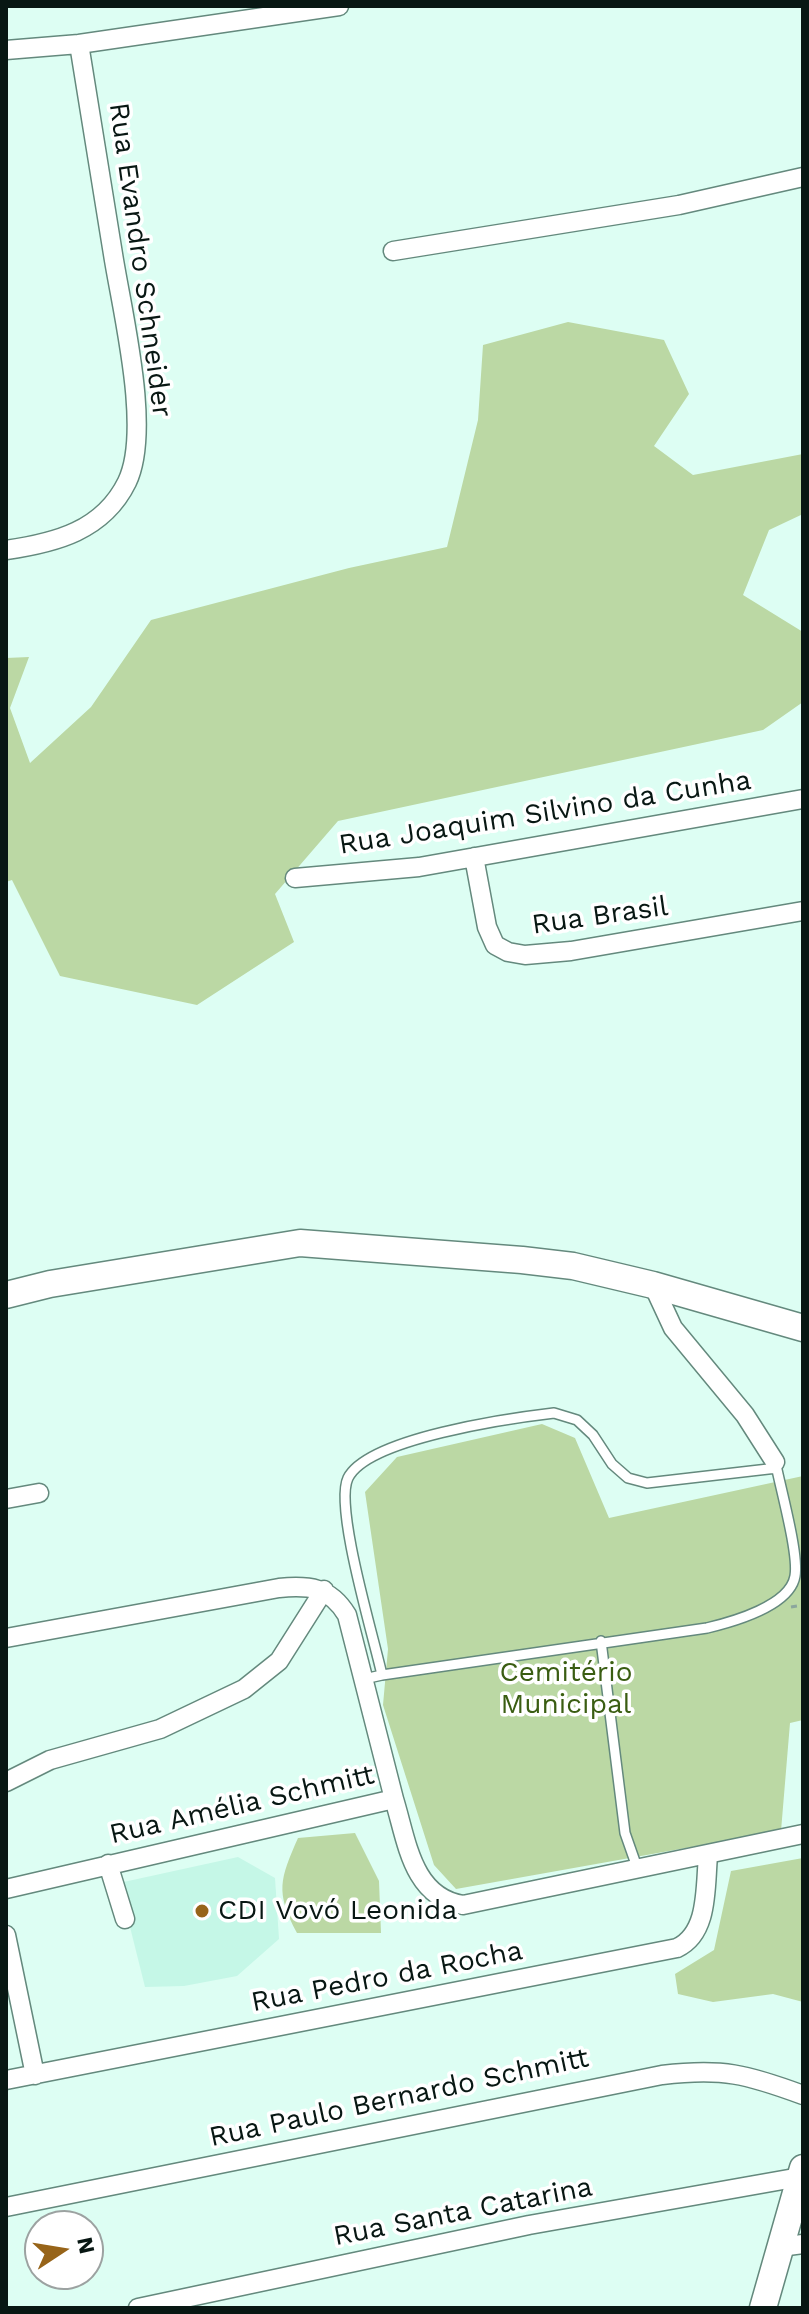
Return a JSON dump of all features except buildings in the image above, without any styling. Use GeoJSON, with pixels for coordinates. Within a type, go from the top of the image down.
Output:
{"type":"FeatureCollection","features":[{"type":"Feature","properties":{"kind":"street"},"geometry":{"type":"LineString","coordinates":[[6,50],[79,44],[339,6]]}},
{"type":"Feature","properties":{"kind":"street","name":"Rua Evandro Schneider"},"geometry":{"type":"LineString","coordinates":[[6,550],[41,545],[79,533],[105,515],[127,482],[137,443],[129,353],[79,44]]}},
{"type":"Feature","properties":{"kind":"street"},"geometry":{"type":"LineString","coordinates":[[393,251],[679,205],[803,177]]}},
{"type":"Feature","properties":{"kind":"street","name":"Rua Joaquim Silvino da Cunha"},"geometry":{"type":"LineString","coordinates":[[295,878],[364,874],[474,857],[803,799]]}},
{"type":"Feature","properties":{"kind":"street","name":"Rua Brasil"},"geometry":{"type":"LineString","coordinates":[[474,857],[487,927],[495,945],[508,952],[525,955],[571,951],[803,911]]}},
{"type":"Feature","properties":{"kind":"street"},"geometry":{"type":"LineString","coordinates":[[6,1295],[50,1284],[300,1243],[573,1266],[653,1285],[803,1328]]}},
{"type":"Feature","properties":{"kind":"street"},"geometry":{"type":"LineString","coordinates":[[6,1276],[50,1284]]}},
{"type":"Feature","properties":{"kind":"street"},"geometry":{"type":"LineString","coordinates":[[653,1285],[673,1328],[736,1403],[776,1465]]}},
{"type":"Feature","properties":{"kind":"street"},"geometry":{"type":"LineString","coordinates":[[6,1499],[39,1493]]}},
{"type":"Feature","properties":{"kind":"street"},"geometry":{"type":"LineString","coordinates":[[6,1638],[279,1588],[297,1586],[324,1590],[347,1615],[373,1677],[394,1799]]}},
{"type":"Feature","properties":{"kind":"street"},"geometry":{"type":"LineString","coordinates":[[6,1782],[59,1757],[160,1729],[244,1689],[279,1661],[324,1590]]}},
{"type":"Feature","properties":{"kind":"street","name":"Rua Amélia Schmitt"},"geometry":{"type":"LineString","coordinates":[[6,1889],[394,1799],[413,1865],[424,1883],[434,1894],[463,1905],[803,1834]]}},
{"type":"Feature","properties":{"kind":"street","name":"Rua Pedro da Rocha"},"geometry":{"type":"LineString","coordinates":[[6,2080],[677,1948],[688,1943],[700,1923],[708,1856]]}},
{"type":"Feature","properties":{"kind":"street"},"geometry":{"type":"LineString","coordinates":[[108,1864],[125,1919]]}},
{"type":"Feature","properties":{"kind":"street"},"geometry":{"type":"LineString","coordinates":[[6,1935],[35,2075]]}},
{"type":"Feature","properties":{"kind":"street","name":"Rua Paulo Bernardo Schmitt"},"geometry":{"type":"LineString","coordinates":[[6,2207],[662,2075],[698,2071],[732,2072],[803,2095]]}},
{"type":"Feature","properties":{"kind":"street"},"geometry":{"type":"LineString","coordinates":[[763,2308],[792,2246],[802,2172]]}},
{"type":"Feature","properties":{"kind":"street","name":"Rua Santa Catarina"},"geometry":{"type":"LineString","coordinates":[[138,2308],[529,2225],[802,2172]]}},
{"type":"Feature","properties":{"kind":"lane"},"geometry":{"type":"LineString","coordinates":[[554,1413],[577,1420],[593,1435],[612,1464],[628,1478],[647,1483],[776,1465],[796,1563],[795,1579],[785,1593],[758,1612],[732,1622],[601,1641],[373,1677],[347,1526],[344,1500],[348,1478],[382,1451],[408,1441],[554,1413]]}},
{"type":"Feature","properties":{"kind":"lane"},"geometry":{"type":"LineString","coordinates":[[601,1641],[625,1833],[638,1870]]}},
{"type":"Feature","properties":{"kind":"shaded area","name":"CDI Vovó Leonida"},"geometry":{"type":"Polygon","coordinates":[[[238,1857],[275,1878],[279,1939],[237,1976],[184,1986],[145,1987],[119,1883],[238,1857]]]}},
{"type":"Feature","properties":{"kind":"green space"},"geometry":{"type":"Polygon","coordinates":[[[568,322],[664,340],[689,394],[654,446],[693,475],[803,454],[803,514],[769,530],[743,595],[803,632],[803,702],[763,730],[338,821],[275,894],[294,942],[197,1005],[60,976],[12,880],[6,882],[6,658],[29,657],[10,708],[30,763],[91,707],[151,620],[349,568],[447,547],[478,420],[483,345],[568,322]]]}},
{"type":"Feature","properties":{"kind":"green space","name":"Cemitério Municipal"},"geometry":{"type":"Polygon","coordinates":[[[542,1424],[575,1438],[609,1518],[803,1476],[803,1720],[790,1723],[781,1831],[456,1889],[434,1865],[383,1705],[388,1649],[365,1492],[397,1457],[542,1424]]]}},
{"type":"Feature","properties":{"kind":"green space"},"geometry":{"type":"Polygon","coordinates":[[[355,1833],[379,1881],[381,1933],[297,1933],[285,1907],[282,1886],[298,1838],[355,1833]]]}},
{"type":"Feature","properties":{"kind":"green space"},"geometry":{"type":"Polygon","coordinates":[[[803,1858],[803,2002],[773,1994],[713,2002],[678,1994],[675,1974],[714,1950],[731,1871],[803,1858]]]}},
{"type":"Feature","properties":{"kind":"place","name":"CDI Vovó Leonida"},"geometry":{"type":"Point","coordinates":[202,1911]}}]}
